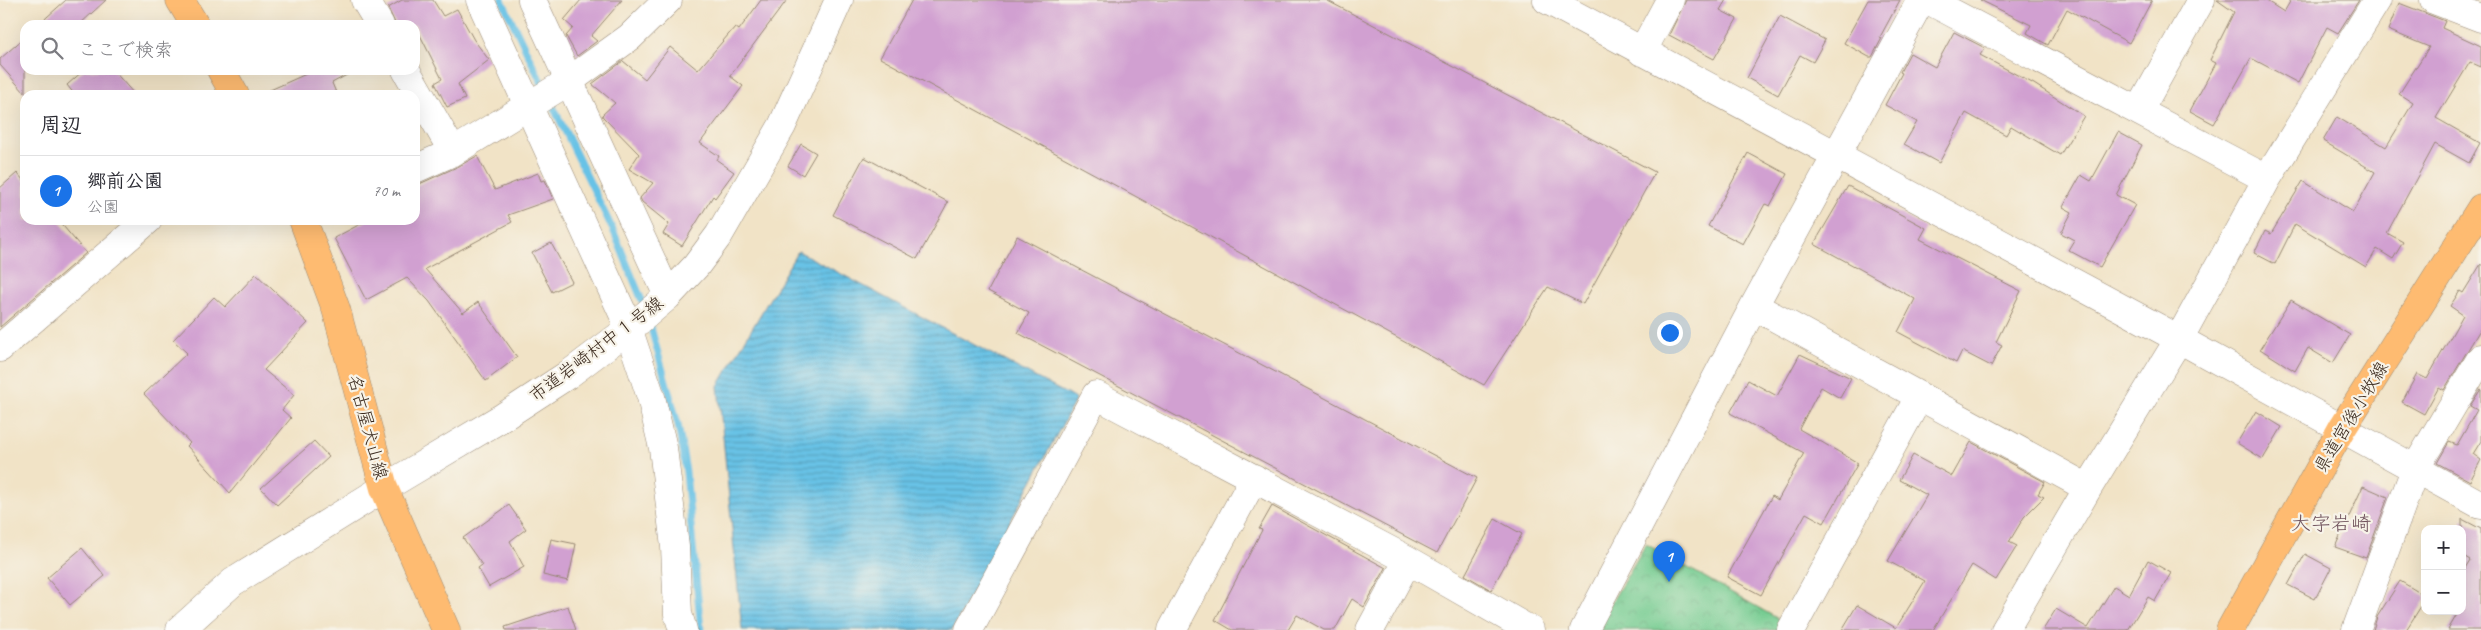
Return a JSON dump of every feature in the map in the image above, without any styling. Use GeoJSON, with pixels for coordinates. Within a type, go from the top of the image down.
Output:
{"type":"FeatureCollection","features":[{"type":"Feature","properties":{"kind":"main road"},"geometry":{"type":"LineString","coordinates":[[180,0],[192,20]]}},
{"type":"Feature","properties":{"kind":"main road"},"geometry":{"type":"LineString","coordinates":[[224,75],[232,90]]}},
{"type":"Feature","properties":{"kind":"main road","name":"県道宮後小牧線"},"geometry":{"type":"LineString","coordinates":[[2230,630],[2342,428],[2480,211]]}},
{"type":"Feature","properties":{"kind":"main road","name":"名古屋犬山線"},"geometry":{"type":"LineString","coordinates":[[306,225],[336,309],[384,488],[446,630]]}},
{"type":"Feature","properties":{"kind":"street"},"geometry":{"type":"LineString","coordinates":[[365,0],[377,20]]}},
{"type":"Feature","properties":{"kind":"street"},"geometry":{"type":"LineString","coordinates":[[480,0],[531,104],[624,316],[631,327],[663,448],[675,547],[678,614],[682,630]]}},
{"type":"Feature","properties":{"kind":"street"},"geometry":{"type":"LineString","coordinates":[[532,0],[565,84],[668,296]]}},
{"type":"Feature","properties":{"kind":"street"},"geometry":{"type":"LineString","coordinates":[[420,167],[453,152],[565,84],[630,37],[668,0]]}},
{"type":"Feature","properties":{"kind":"street"},"geometry":{"type":"LineString","coordinates":[[1547,0],[2179,338],[2481,505]]}},
{"type":"Feature","properties":{"kind":"street"},"geometry":{"type":"LineString","coordinates":[[1642,52],[1670,0]]}},
{"type":"Feature","properties":{"kind":"street"},"geometry":{"type":"LineString","coordinates":[[1584,630],[1754,306],[1921,0]]}},
{"type":"Feature","properties":{"kind":"street"},"geometry":{"type":"LineString","coordinates":[[1928,0],[2267,179]]}},
{"type":"Feature","properties":{"kind":"street"},"geometry":{"type":"LineString","coordinates":[[2139,111],[2200,0]]}},
{"type":"Feature","properties":{"kind":"street"},"geometry":{"type":"LineString","coordinates":[[2005,630],[2179,338],[2267,179],[2378,0]]}},
{"type":"Feature","properties":{"kind":"street"},"geometry":{"type":"LineString","coordinates":[[2434,0],[2481,18]]}},
{"type":"Feature","properties":{"kind":"street","name":"市道岩崎村中１号線"},"geometry":{"type":"LineString","coordinates":[[180,630],[233,582],[384,488],[504,417],[569,374],[668,296],[696,266],[720,236],[782,126],[829,6]]}},
{"type":"Feature","properties":{"kind":"street"},"geometry":{"type":"LineString","coordinates":[[409,75],[417,90]]}},
{"type":"Feature","properties":{"kind":"street"},"geometry":{"type":"LineString","coordinates":[[420,94],[453,152]]}},
{"type":"Feature","properties":{"kind":"street"},"geometry":{"type":"LineString","coordinates":[[0,348],[142,225]]}},
{"type":"Feature","properties":{"kind":"street"},"geometry":{"type":"LineString","coordinates":[[1754,306],[2088,488]]}},
{"type":"Feature","properties":{"kind":"street"},"geometry":{"type":"LineString","coordinates":[[2356,630],[2415,469],[2481,358]]}},
{"type":"Feature","properties":{"kind":"street"},"geometry":{"type":"LineString","coordinates":[[969,630],[1096,395],[1408,560],[1530,630]]}},
{"type":"Feature","properties":{"kind":"street"},"geometry":{"type":"LineString","coordinates":[[1791,630],[1919,397]]}},
{"type":"Feature","properties":{"kind":"street"},"geometry":{"type":"LineString","coordinates":[[1172,630],[1254,478]]}},
{"type":"Feature","properties":{"kind":"street"},"geometry":{"type":"LineString","coordinates":[[1370,630],[1408,560]]}},
{"type":"Feature","properties":{"kind":"green space"},"geometry":{"type":"Polygon","coordinates":[[[1646,544],[1782,621],[1778,630],[1595,630],[1646,544]]]}},
{"type":"Feature","properties":{"kind":"water"},"geometry":{"type":"Polygon","coordinates":[[[798,251],[1076,399],[952,630],[742,630],[718,386],[798,251]]]}},
{"type":"Feature","properties":{"kind":"building"},"geometry":{"type":"Polygon","coordinates":[[[66,0],[106,0],[84,20],[44,20],[66,0]]]}},
{"type":"Feature","properties":{"kind":"building"},"geometry":{"type":"Polygon","coordinates":[[[402,0],[433,0],[443,16],[457,9],[474,40],[489,60],[458,84],[465,99],[447,107],[435,83],[442,79],[420,35],[420,20],[394,20],[388,8],[402,0]]]}},
{"type":"Feature","properties":{"kind":"building"},"geometry":{"type":"Polygon","coordinates":[[[581,0],[622,0],[591,36],[597,41],[577,56],[566,36],[573,28],[564,20],[581,0]]]}},
{"type":"Feature","properties":{"kind":"building"},"geometry":{"type":"Polygon","coordinates":[[[761,0],[787,0],[730,76],[743,86],[700,143],[719,156],[717,160],[734,172],[715,198],[713,196],[682,246],[663,234],[669,224],[642,202],[640,198],[653,183],[629,169],[639,154],[603,117],[602,115],[615,103],[592,84],[623,61],[645,79],[670,47],[698,70],[735,27],[739,30],[761,0]]]}},
{"type":"Feature","properties":{"kind":"building"},"geometry":{"type":"Polygon","coordinates":[[[912,0],[1326,0],[1655,172],[1583,304],[1548,287],[1484,385],[880,58],[912,0]]]}},
{"type":"Feature","properties":{"kind":"building"},"geometry":{"type":"Polygon","coordinates":[[[1686,0],[1726,0],[1720,10],[1737,19],[1714,59],[1669,35],[1686,0]]]}},
{"type":"Feature","properties":{"kind":"building"},"geometry":{"type":"Polygon","coordinates":[[[1868,0],[1900,0],[1880,37],[1882,38],[1872,57],[1844,43],[1868,0]]]}},
{"type":"Feature","properties":{"kind":"building"},"geometry":{"type":"Polygon","coordinates":[[[1980,0],[2152,0],[2129,43],[2067,9],[2048,45],[2027,33],[2031,25],[1980,0]]]}},
{"type":"Feature","properties":{"kind":"building"},"geometry":{"type":"Polygon","coordinates":[[[2217,0],[2265,0],[2284,12],[2291,0],[2359,0],[2338,33],[2327,27],[2298,83],[2251,58],[2214,124],[2190,111],[2216,63],[2210,60],[2234,12],[2217,0]]]}},
{"type":"Feature","properties":{"kind":"building"},"geometry":{"type":"Polygon","coordinates":[[[2399,3],[2445,21],[2442,28],[2481,46],[2481,67],[2470,62],[2436,118],[2480,143],[2469,163],[2435,144],[2387,233],[2403,242],[2393,259],[2377,249],[2366,267],[2295,224],[2275,264],[2254,253],[2265,231],[2271,234],[2303,181],[2353,212],[2375,172],[2323,141],[2337,117],[2386,147],[2413,103],[2399,94],[2429,47],[2388,30],[2399,3]]]}},
{"type":"Feature","properties":{"kind":"building"},"geometry":{"type":"Polygon","coordinates":[[[1780,16],[1825,40],[1813,62],[1800,55],[1778,95],[1747,78],[1780,16]]]}},
{"type":"Feature","properties":{"kind":"building"},"geometry":{"type":"Polygon","coordinates":[[[1954,32],[1985,48],[1980,55],[2034,84],[2084,116],[2060,155],[2011,126],[2006,135],[1966,113],[1939,163],[1904,144],[1917,122],[1885,105],[1910,53],[1935,67],[1954,32]]]}},
{"type":"Feature","properties":{"kind":"building"},"geometry":{"type":"Polygon","coordinates":[[[20,41],[20,75],[25,75],[25,90],[22,90],[0,65],[0,59],[20,41]]]}},
{"type":"Feature","properties":{"kind":"building"},"geometry":{"type":"Polygon","coordinates":[[[78,75],[117,75],[131,90],[71,90],[67,85],[78,75]]]}},
{"type":"Feature","properties":{"kind":"building"},"geometry":{"type":"Polygon","coordinates":[[[304,75],[347,75],[332,83],[335,90],[270,90],[304,75]]]}},
{"type":"Feature","properties":{"kind":"building"},"geometry":{"type":"Polygon","coordinates":[[[2118,132],[2142,145],[2116,195],[2135,205],[2100,267],[2068,250],[2074,240],[2061,233],[2072,212],[2063,207],[2081,175],[2091,181],[2118,132]]]}},
{"type":"Feature","properties":{"kind":"building"},"geometry":{"type":"Polygon","coordinates":[[[801,144],[816,153],[803,175],[788,166],[801,144]]]}},
{"type":"Feature","properties":{"kind":"building"},"geometry":{"type":"Polygon","coordinates":[[[1748,153],[1787,174],[1770,206],[1765,204],[1743,244],[1708,226],[1748,153]]]}},
{"type":"Feature","properties":{"kind":"building"},"geometry":{"type":"Polygon","coordinates":[[[477,156],[495,190],[538,173],[541,181],[545,180],[553,199],[508,215],[512,222],[425,269],[463,313],[478,302],[517,357],[486,381],[429,301],[407,278],[366,300],[334,238],[359,225],[420,225],[420,184],[477,156]]]}},
{"type":"Feature","properties":{"kind":"building"},"geometry":{"type":"Polygon","coordinates":[[[864,157],[948,202],[917,259],[833,215],[864,157]]]}},
{"type":"Feature","properties":{"kind":"building"},"geometry":{"type":"Polygon","coordinates":[[[17,173],[20,176],[20,225],[62,225],[86,253],[0,327],[0,188],[17,173]]]}},
{"type":"Feature","properties":{"kind":"building"},"geometry":{"type":"Polygon","coordinates":[[[1848,186],[1926,228],[1920,239],[2021,291],[1996,342],[2002,345],[1991,366],[1962,351],[1956,363],[1898,332],[1915,299],[1814,244],[1848,186]]]}},
{"type":"Feature","properties":{"kind":"building"},"geometry":{"type":"Polygon","coordinates":[[[1017,236],[1477,478],[1437,553],[1018,333],[1029,313],[988,291],[1017,236]]]}},
{"type":"Feature","properties":{"kind":"building"},"geometry":{"type":"Polygon","coordinates":[[[551,243],[572,282],[552,292],[532,253],[551,243]]]}},
{"type":"Feature","properties":{"kind":"building"},"geometry":{"type":"Polygon","coordinates":[[[2481,264],[2481,328],[2444,390],[2439,387],[2424,414],[2402,402],[2417,374],[2427,379],[2463,315],[2450,306],[2460,291],[2463,293],[2481,264]]]}},
{"type":"Feature","properties":{"kind":"building"},"geometry":{"type":"Polygon","coordinates":[[[256,274],[308,323],[264,370],[294,395],[282,410],[291,418],[230,493],[187,446],[190,443],[144,394],[187,353],[173,340],[214,297],[225,307],[256,274]]]}},
{"type":"Feature","properties":{"kind":"building"},"geometry":{"type":"Polygon","coordinates":[[[2291,300],[2350,335],[2333,363],[2308,348],[2295,371],[2260,349],[2291,300]]]}},
{"type":"Feature","properties":{"kind":"building"},"geometry":{"type":"Polygon","coordinates":[[[1800,354],[1851,378],[1840,398],[1821,387],[1799,429],[1858,463],[1824,523],[1806,513],[1761,595],[1727,577],[1772,496],[1778,500],[1804,453],[1730,413],[1748,380],[1777,396],[1800,354]]]}},
{"type":"Feature","properties":{"kind":"building"},"geometry":{"type":"Polygon","coordinates":[[[2481,389],[2481,441],[2473,454],[2481,460],[2470,481],[2437,463],[2449,442],[2457,445],[2477,410],[2470,406],[2481,389]]]}},
{"type":"Feature","properties":{"kind":"building"},"geometry":{"type":"Polygon","coordinates":[[[2256,411],[2282,427],[2263,459],[2237,443],[2256,411]]]}},
{"type":"Feature","properties":{"kind":"building"},"geometry":{"type":"Polygon","coordinates":[[[314,441],[329,457],[277,505],[261,488],[314,441]]]}},
{"type":"Feature","properties":{"kind":"building"},"geometry":{"type":"Polygon","coordinates":[[[1971,442],[2045,482],[2038,494],[2044,497],[2024,517],[2009,542],[2017,546],[1996,580],[1972,565],[1933,630],[1842,630],[1857,605],[1896,628],[1925,581],[1888,561],[1927,495],[1899,480],[1913,455],[1952,476],[1971,442]]]}},
{"type":"Feature","properties":{"kind":"building"},"geometry":{"type":"Polygon","coordinates":[[[2363,486],[2388,497],[2366,558],[2335,547],[2363,486]]]}},
{"type":"Feature","properties":{"kind":"building"},"geometry":{"type":"Polygon","coordinates":[[[509,505],[526,529],[510,541],[524,567],[489,587],[478,568],[482,565],[463,538],[509,505]]]}},
{"type":"Feature","properties":{"kind":"building"},"geometry":{"type":"Polygon","coordinates":[[[1272,506],[1386,568],[1364,607],[1352,599],[1335,630],[1324,630],[1297,615],[1288,630],[1232,630],[1215,620],[1262,530],[1259,529],[1272,506]]]}},
{"type":"Feature","properties":{"kind":"building"},"geometry":{"type":"Polygon","coordinates":[[[1495,519],[1522,534],[1491,590],[1465,575],[1495,519]]]}},
{"type":"Feature","properties":{"kind":"building"},"geometry":{"type":"Polygon","coordinates":[[[2462,519],[2481,529],[2481,630],[2448,630],[2457,615],[2466,615],[2466,566],[2470,560],[2466,558],[2466,525],[2462,525],[2462,519]]]}},
{"type":"Feature","properties":{"kind":"building"},"geometry":{"type":"Polygon","coordinates":[[[551,539],[576,544],[568,581],[543,575],[551,539]]]}},
{"type":"Feature","properties":{"kind":"building"},"geometry":{"type":"Polygon","coordinates":[[[82,548],[105,576],[70,605],[47,578],[82,548]]]}},
{"type":"Feature","properties":{"kind":"building"},"geometry":{"type":"Polygon","coordinates":[[[2305,554],[2331,568],[2315,599],[2288,585],[2305,554]]]}},
{"type":"Feature","properties":{"kind":"building"},"geometry":{"type":"Polygon","coordinates":[[[2148,560],[2171,573],[2155,601],[2148,597],[2128,630],[2043,630],[2056,609],[2088,628],[2114,586],[2129,595],[2148,560]]]}},
{"type":"Feature","properties":{"kind":"building"},"geometry":{"type":"Polygon","coordinates":[[[2400,581],[2421,594],[2421,606],[2406,630],[2373,630],[2377,617],[2400,581]]]}},
{"type":"Feature","properties":{"kind":"building"},"geometry":{"type":"Polygon","coordinates":[[[568,606],[576,630],[506,630],[505,627],[568,606]]]}},
{"type":"Feature","properties":{"kind":"waterway"},"geometry":{"type":"LineString","coordinates":[[502,0],[545,90]]}},
{"type":"Feature","properties":{"kind":"waterway"},"geometry":{"type":"LineString","coordinates":[[550,100],[614,232],[645,308]]}},
{"type":"Feature","properties":{"kind":"waterway"},"geometry":{"type":"LineString","coordinates":[[649,321],[678,424],[686,472],[701,630]]}},
{"type":"Feature","properties":{"kind":"place","name":"郷前公園"},"geometry":{"type":"Point","coordinates":[1669,582]}},
{"type":"Feature","properties":{"kind":"district","name":"大字岩崎"},"geometry":{"type":"Point","coordinates":[2331,523]}}]}
